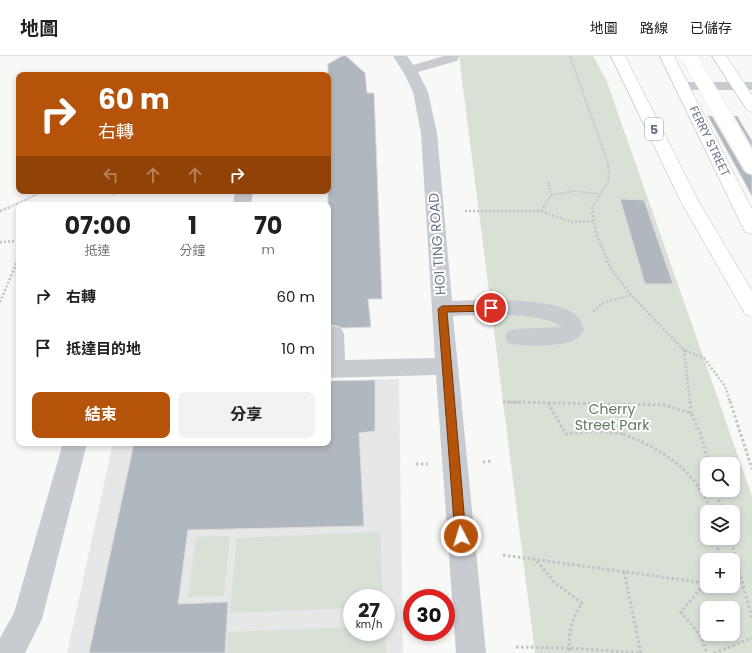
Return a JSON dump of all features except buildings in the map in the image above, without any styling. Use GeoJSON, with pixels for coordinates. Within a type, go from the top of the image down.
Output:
{"type":"FeatureCollection","features":[{"type":"Feature","properties":{"kind":"main road","name":"5"},"geometry":{"type":"LineString","coordinates":[[618,56],[690,202],[752,309]]}},
{"type":"Feature","properties":{"kind":"main road","name":"FERRY STREET"},"geometry":{"type":"LineString","coordinates":[[667,56],[752,228]]}},
{"type":"Feature","properties":{"kind":"main road"},"geometry":{"type":"LineString","coordinates":[[689,56],[752,166]]}},
{"type":"Feature","properties":{"kind":"main road"},"geometry":{"type":"LineString","coordinates":[[719,56],[746,86],[752,107]]}},
{"type":"Feature","properties":{"kind":"street"},"geometry":{"type":"LineString","coordinates":[[406,63],[444,61],[452,58],[452,56]]}},
{"type":"Feature","properties":{"kind":"street","name":"HOI TING ROAD"},"geometry":{"type":"LineString","coordinates":[[406,63],[422,93],[429,133],[446,366],[471,653]]}},
{"type":"Feature","properties":{"kind":"street"},"geometry":{"type":"LineString","coordinates":[[683,86],[746,86]]}},
{"type":"Feature","properties":{"kind":"street"},"geometry":{"type":"LineString","coordinates":[[442,309],[518,308],[561,316],[571,323],[572,329],[570,333],[563,336],[516,337]]}},
{"type":"Feature","properties":{"kind":"street"},"geometry":{"type":"LineString","coordinates":[[334,334],[331,368],[446,366]]}},
{"type":"Feature","properties":{"kind":"street"},"geometry":{"type":"LineString","coordinates":[[6,653],[10,650],[27,619],[74,446]]}},
{"type":"Feature","properties":{"kind":"path"},"geometry":{"type":"LineString","coordinates":[[570,56],[608,163],[609,180],[592,206],[593,221],[596,233],[611,269],[632,295],[684,350],[704,358],[725,386],[752,469]]}},
{"type":"Feature","properties":{"kind":"path"},"geometry":{"type":"LineString","coordinates":[[548,181],[551,196]]}},
{"type":"Feature","properties":{"kind":"path"},"geometry":{"type":"LineString","coordinates":[[541,211],[551,196],[575,191],[599,194]]}},
{"type":"Feature","properties":{"kind":"path"},"geometry":{"type":"LineString","coordinates":[[20,202],[37,194]]}},
{"type":"Feature","properties":{"kind":"path"},"geometry":{"type":"LineString","coordinates":[[0,211],[16,204]]}},
{"type":"Feature","properties":{"kind":"path"},"geometry":{"type":"LineString","coordinates":[[465,211],[541,211],[572,222],[593,221]]}},
{"type":"Feature","properties":{"kind":"path"},"geometry":{"type":"LineString","coordinates":[[0,242],[16,241]]}},
{"type":"Feature","properties":{"kind":"path"},"geometry":{"type":"LineString","coordinates":[[0,302],[16,264]]}},
{"type":"Feature","properties":{"kind":"path"},"geometry":{"type":"LineString","coordinates":[[571,323],[588,318],[594,310],[603,303],[632,295]]}},
{"type":"Feature","properties":{"kind":"path"},"geometry":{"type":"LineString","coordinates":[[684,350],[690,413],[701,435],[707,457]]}},
{"type":"Feature","properties":{"kind":"path"},"geometry":{"type":"LineString","coordinates":[[503,402],[664,405],[690,413]]}},
{"type":"Feature","properties":{"kind":"path"},"geometry":{"type":"LineString","coordinates":[[547,402],[566,434],[599,430],[623,434],[647,443],[670,456],[692,477],[710,505]]}},
{"type":"Feature","properties":{"kind":"path"},"geometry":{"type":"LineString","coordinates":[[621,404],[623,434]]}},
{"type":"Feature","properties":{"kind":"path"},"geometry":{"type":"LineString","coordinates":[[732,545],[752,618]]}},
{"type":"Feature","properties":{"kind":"path"},"geometry":{"type":"LineString","coordinates":[[503,555],[700,581]]}},
{"type":"Feature","properties":{"kind":"path"},"geometry":{"type":"LineString","coordinates":[[536,560],[554,582],[582,603],[573,616],[569,631],[570,653]]}},
{"type":"Feature","properties":{"kind":"path"},"geometry":{"type":"LineString","coordinates":[[516,647],[569,648],[641,653],[624,572]]}},
{"type":"Feature","properties":{"kind":"path"},"geometry":{"type":"LineString","coordinates":[[700,589],[681,612],[700,636],[707,653]]}},
{"type":"Feature","properties":{"kind":"path"},"geometry":{"type":"LineString","coordinates":[[714,653],[752,638]]}},
{"type":"Feature","properties":{"kind":"shaded area"},"geometry":{"type":"Polygon","coordinates":[[[399,379],[403,653],[67,653],[112,446],[331,446],[331,381],[399,379]]]}},
{"type":"Feature","properties":{"kind":"green space","name":"Cherry Street Park"},"geometry":{"type":"Polygon","coordinates":[[[459,56],[593,56],[606,79],[738,457],[700,457],[700,497],[740,497],[740,462],[752,496],[752,653],[535,653],[459,56]]]}},
{"type":"Feature","properties":{"kind":"green space"},"geometry":{"type":"Polygon","coordinates":[[[380,532],[383,589],[343,589],[343,608],[230,613],[237,538],[380,532]]]}},
{"type":"Feature","properties":{"kind":"green space"},"geometry":{"type":"Polygon","coordinates":[[[230,536],[224,596],[188,597],[196,537],[230,536]]]}},
{"type":"Feature","properties":{"kind":"green space"},"geometry":{"type":"Polygon","coordinates":[[[343,627],[343,641],[385,641],[386,653],[226,653],[228,632],[343,627]]]}},
{"type":"Feature","properties":{"kind":"route"},"geometry":{"type":"LineString","coordinates":[[461,536],[442,309],[491,308]]}}]}
